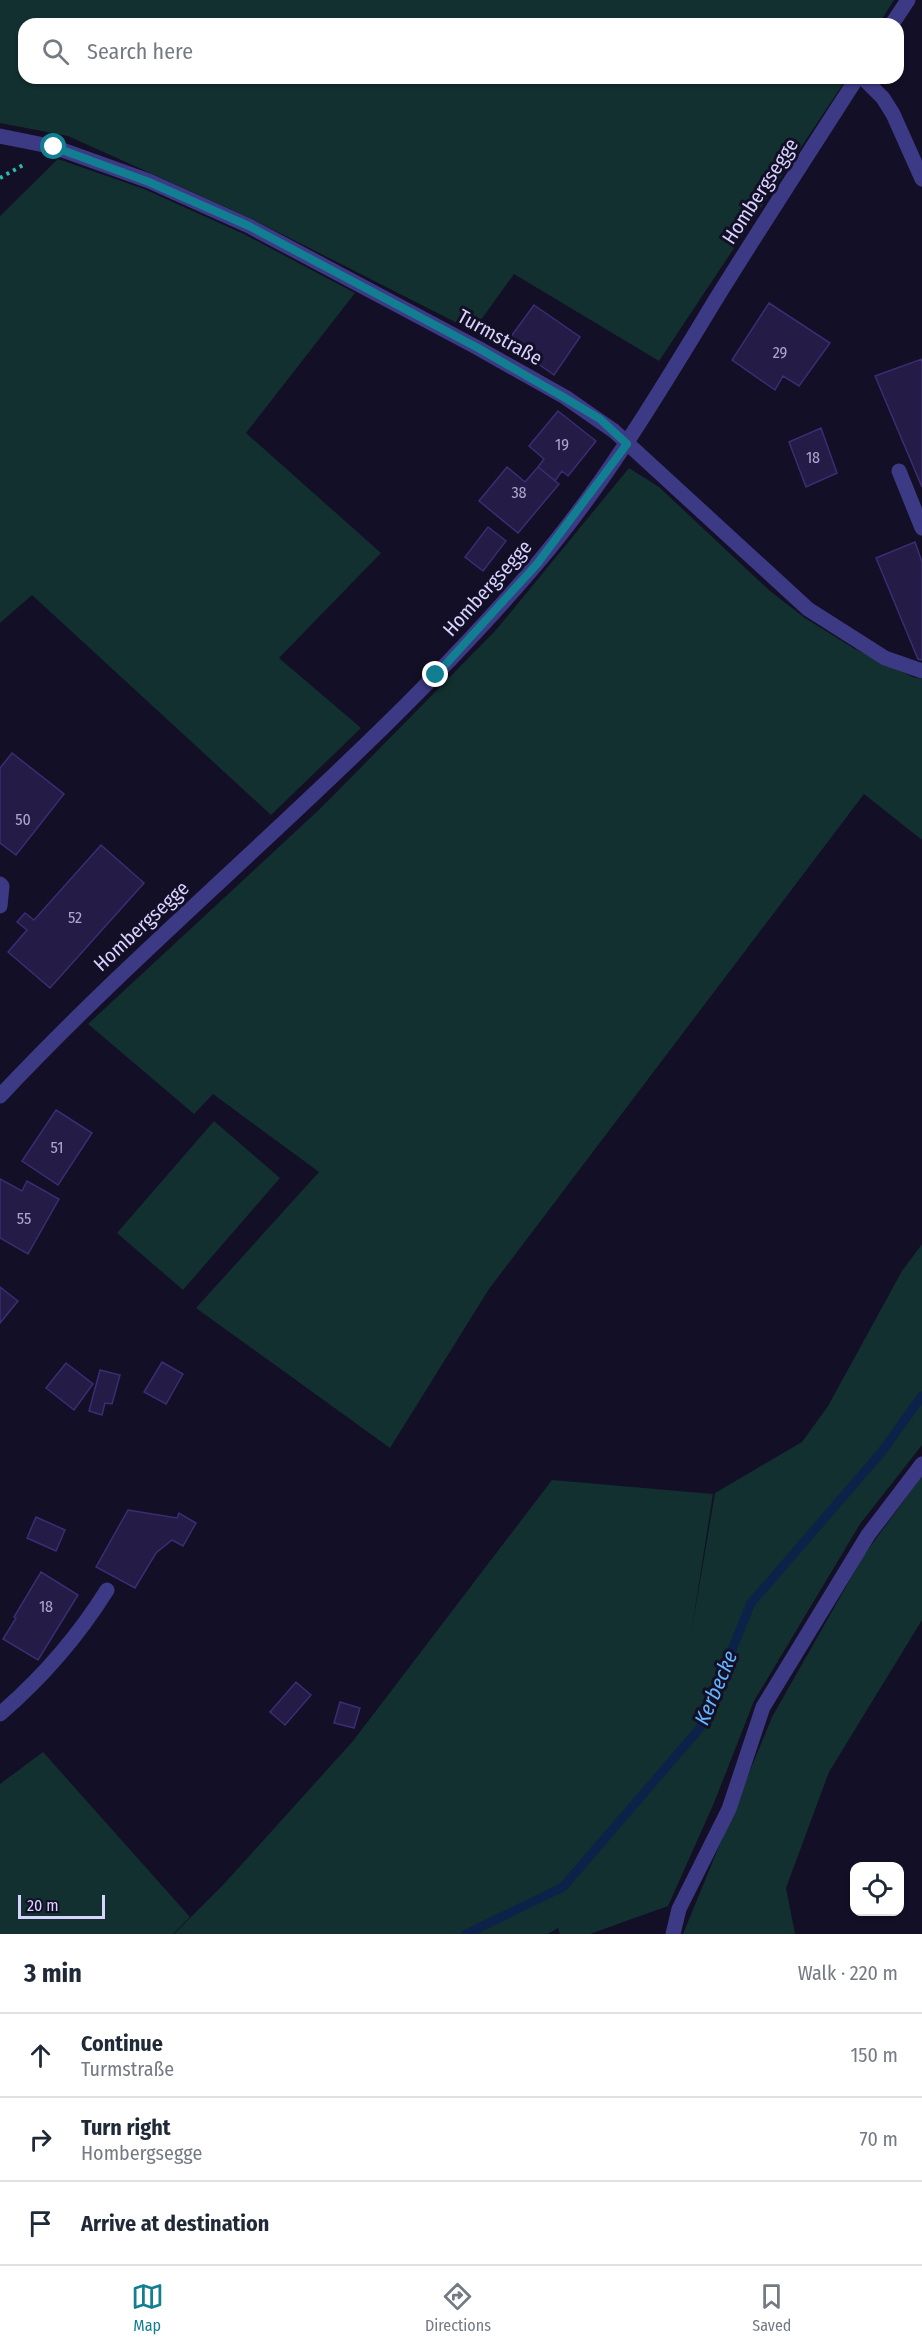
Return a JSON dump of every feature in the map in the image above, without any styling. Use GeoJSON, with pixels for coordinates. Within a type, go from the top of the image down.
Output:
{"type":"FeatureCollection","features":[{"type":"Feature","properties":{"kind":"street"},"geometry":{"type":"LineString","coordinates":[[896,18],[908,0]]}},
{"type":"Feature","properties":{"kind":"street","name":"Hombergsegge"},"geometry":{"type":"LineString","coordinates":[[0,1096],[112,983],[317,792],[436,675],[537,564],[627,444],[747,249],[853,84]]}},
{"type":"Feature","properties":{"kind":"street"},"geometry":{"type":"LineString","coordinates":[[869,84],[883,98],[893,114],[922,179]]}},
{"type":"Feature","properties":{"kind":"street","name":"Turmstraße"},"geometry":{"type":"LineString","coordinates":[[0,136],[54,147],[139,178],[249,226],[556,392],[600,419],[808,609],[885,658],[922,671]]}},
{"type":"Feature","properties":{"kind":"street"},"geometry":{"type":"LineString","coordinates":[[899,471],[922,528]]}},
{"type":"Feature","properties":{"kind":"street"},"geometry":{"type":"LineString","coordinates":[[0,884],[2,886],[0,906]]}},
{"type":"Feature","properties":{"kind":"street"},"geometry":{"type":"LineString","coordinates":[[673,1934],[679,1909],[729,1809],[763,1707],[868,1535],[922,1464]]}},
{"type":"Feature","properties":{"kind":"street"},"geometry":{"type":"LineString","coordinates":[[0,1714],[61,1656],[85,1625],[107,1590]]}},
{"type":"Feature","properties":{"kind":"green space"},"geometry":{"type":"Polygon","coordinates":[[[0,0],[894,0],[883,18],[18,18],[18,84],[843,84],[659,361],[514,274],[473,331],[252,219],[68,136],[0,123],[0,0]]]}},
{"type":"Feature","properties":{"kind":"green space"},"geometry":{"type":"Polygon","coordinates":[[[58,159],[144,189],[244,234],[355,293],[246,433],[381,553],[279,658],[361,728],[271,815],[32,595],[0,623],[0,216],[58,159]]]}},
{"type":"Feature","properties":{"kind":"green space"},"geometry":{"type":"Polygon","coordinates":[[[629,468],[659,487],[770,591],[805,618],[855,649],[913,677],[922,679],[922,840],[864,794],[489,1289],[390,1448],[196,1308],[319,1172],[213,1094],[194,1114],[88,1024],[322,807],[496,630],[629,468]]]}},
{"type":"Feature","properties":{"kind":"green space"},"geometry":{"type":"Polygon","coordinates":[[[214,1121],[280,1178],[183,1290],[117,1233],[214,1121]]]}},
{"type":"Feature","properties":{"kind":"green space"},"geometry":{"type":"Polygon","coordinates":[[[922,1244],[922,1445],[860,1524],[754,1701],[714,1803],[668,1906],[590,1934],[560,1934],[558,1928],[548,1934],[174,1934],[223,1885],[353,1741],[552,1480],[713,1494],[691,1634],[715,1493],[802,1442],[828,1406],[902,1271],[922,1244]]]}},
{"type":"Feature","properties":{"kind":"green space"},"geometry":{"type":"Polygon","coordinates":[[[922,1476],[922,1620],[829,1772],[786,1888],[795,1934],[683,1934],[772,1717],[864,1555],[922,1476]]]}},
{"type":"Feature","properties":{"kind":"green space"},"geometry":{"type":"Polygon","coordinates":[[[43,1752],[190,1917],[173,1934],[0,1934],[0,1784],[43,1752]]]}},
{"type":"Feature","properties":{"kind":"building"},"geometry":{"type":"Polygon","coordinates":[[[769,303],[830,343],[799,386],[783,376],[775,390],[732,360],[769,303]]]}},
{"type":"Feature","properties":{"kind":"building"},"geometry":{"type":"Polygon","coordinates":[[[534,305],[580,337],[554,375],[507,342],[534,305]]]}},
{"type":"Feature","properties":{"kind":"building"},"geometry":{"type":"Polygon","coordinates":[[[922,359],[922,487],[875,376],[922,359]]]}},
{"type":"Feature","properties":{"kind":"building"},"geometry":{"type":"Polygon","coordinates":[[[558,411],[596,441],[568,476],[562,471],[555,481],[538,467],[544,459],[529,446],[558,411]]]}},
{"type":"Feature","properties":{"kind":"building"},"geometry":{"type":"Polygon","coordinates":[[[821,428],[837,473],[806,487],[789,442],[821,428]]]}},
{"type":"Feature","properties":{"kind":"building"},"geometry":{"type":"Polygon","coordinates":[[[507,467],[525,482],[538,467],[559,484],[518,533],[479,501],[507,467]]]}},
{"type":"Feature","properties":{"kind":"building"},"geometry":{"type":"Polygon","coordinates":[[[488,527],[506,541],[483,571],[465,557],[488,527]]]}},
{"type":"Feature","properties":{"kind":"building"},"geometry":{"type":"Polygon","coordinates":[[[915,542],[922,562],[922,660],[918,659],[876,558],[915,542]]]}},
{"type":"Feature","properties":{"kind":"building"},"geometry":{"type":"Polygon","coordinates":[[[12,753],[64,794],[16,855],[0,843],[0,768],[12,753]]]}},
{"type":"Feature","properties":{"kind":"building"},"geometry":{"type":"Polygon","coordinates":[[[101,845],[144,883],[50,988],[8,952],[27,930],[17,922],[25,913],[34,920],[101,845]]]}},
{"type":"Feature","properties":{"kind":"building"},"geometry":{"type":"Polygon","coordinates":[[[56,1110],[92,1133],[58,1185],[22,1161],[56,1110]]]}},
{"type":"Feature","properties":{"kind":"building"},"geometry":{"type":"Polygon","coordinates":[[[0,1179],[22,1191],[27,1181],[59,1199],[28,1254],[0,1238],[0,1179]]]}},
{"type":"Feature","properties":{"kind":"building"},"geometry":{"type":"Polygon","coordinates":[[[0,1287],[18,1301],[0,1323],[0,1287]]]}},
{"type":"Feature","properties":{"kind":"building"},"geometry":{"type":"Polygon","coordinates":[[[162,1362],[183,1374],[166,1404],[144,1392],[162,1362]]]}},
{"type":"Feature","properties":{"kind":"building"},"geometry":{"type":"Polygon","coordinates":[[[66,1363],[93,1384],[74,1410],[46,1388],[66,1363]]]}},
{"type":"Feature","properties":{"kind":"building"},"geometry":{"type":"Polygon","coordinates":[[[100,1370],[120,1375],[112,1404],[105,1403],[102,1415],[89,1411],[100,1370]]]}},
{"type":"Feature","properties":{"kind":"building"},"geometry":{"type":"Polygon","coordinates":[[[128,1510],[177,1518],[179,1513],[196,1523],[183,1546],[172,1540],[156,1553],[135,1588],[96,1567],[128,1510]]]}},
{"type":"Feature","properties":{"kind":"building"},"geometry":{"type":"Polygon","coordinates":[[[36,1517],[65,1530],[56,1551],[27,1538],[36,1517]]]}},
{"type":"Feature","properties":{"kind":"building"},"geometry":{"type":"Polygon","coordinates":[[[41,1572],[78,1595],[38,1660],[3,1639],[41,1572]]]}},
{"type":"Feature","properties":{"kind":"building"},"geometry":{"type":"Polygon","coordinates":[[[296,1682],[311,1695],[285,1725],[270,1712],[296,1682]]]}},
{"type":"Feature","properties":{"kind":"building"},"geometry":{"type":"Polygon","coordinates":[[[340,1702],[360,1708],[354,1728],[334,1723],[340,1702]]]}},
{"type":"Feature","properties":{"kind":"waterway","name":"Kerbecke"},"geometry":{"type":"LineString","coordinates":[[466,1934],[563,1887],[700,1728],[751,1603],[880,1454],[922,1396]]}},
{"type":"Feature","properties":{"kind":"route"},"geometry":{"type":"LineString","coordinates":[[54,147],[149,182],[249,226],[478,348],[565,398],[600,419],[627,444],[537,564],[436,675]]}}]}
